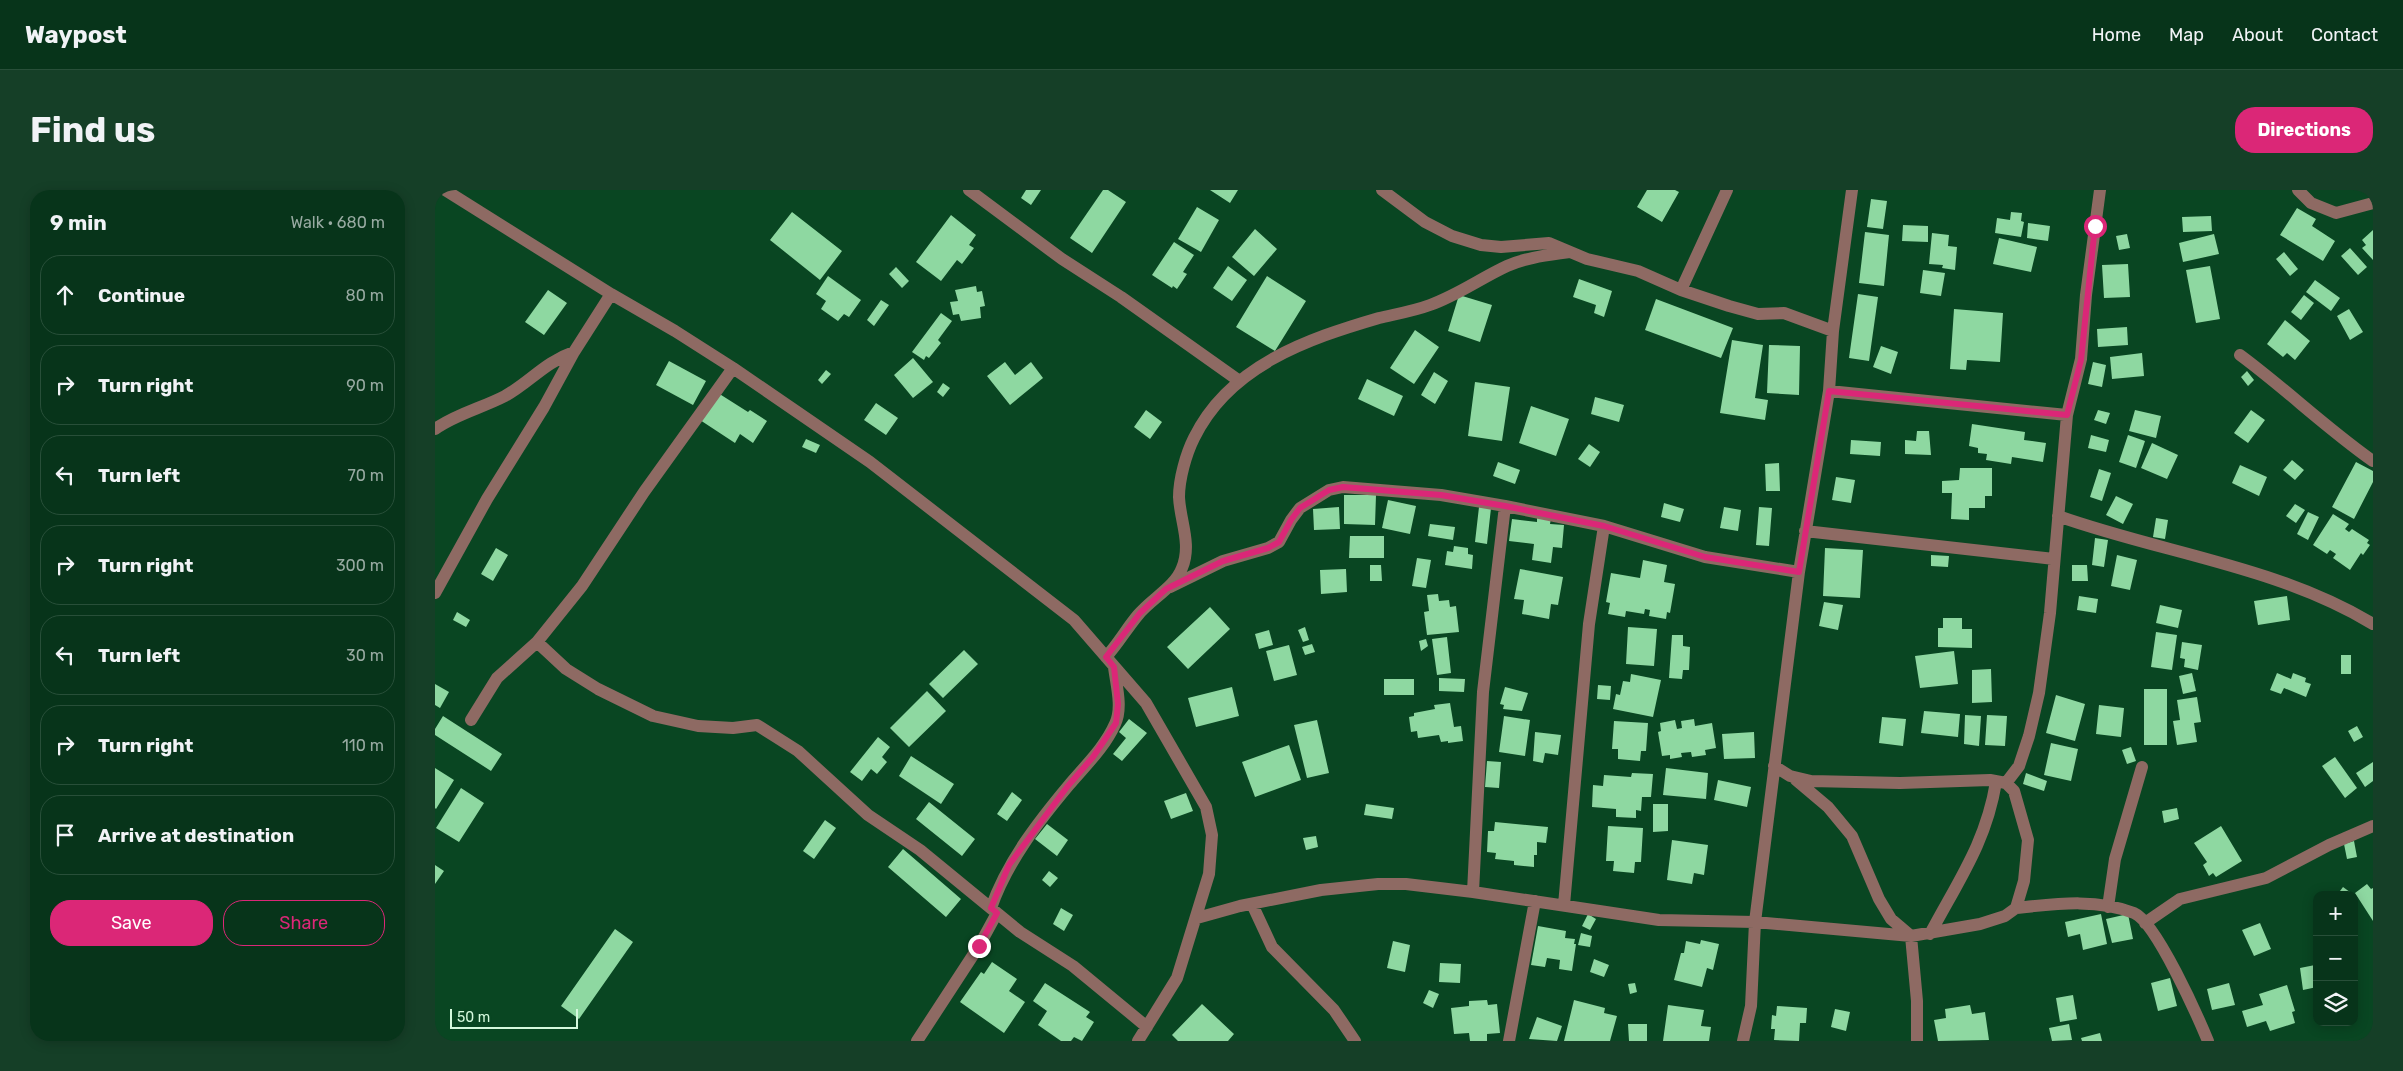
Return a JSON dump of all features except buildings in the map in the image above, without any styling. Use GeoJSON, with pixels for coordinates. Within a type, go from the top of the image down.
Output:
{"type":"FeatureCollection","features":[{"type":"Feature","properties":{"kind":"street"},"geometry":{"type":"LineString","coordinates":[[445,190],[733,368],[870,462],[1073,620],[1146,703],[1206,807],[1212,834],[1209,874],[1177,978],[1138,1041]]}},
{"type":"Feature","properties":{"kind":"street"},"geometry":{"type":"LineString","coordinates":[[969,190],[1062,259],[1121,297],[1238,380]]}},
{"type":"Feature","properties":{"kind":"street"},"geometry":{"type":"LineString","coordinates":[[1382,190],[1425,222],[1452,236],[1481,245],[1501,247],[1549,244],[1587,259],[1638,271],[1681,290],[1758,314],[1784,313],[1833,331]]}},
{"type":"Feature","properties":{"kind":"street"},"geometry":{"type":"LineString","coordinates":[[1681,290],[1727,190]]}},
{"type":"Feature","properties":{"kind":"street"},"geometry":{"type":"LineString","coordinates":[[1743,1041],[1751,1006],[1755,922],[1774,766],[1805,531],[1829,391],[1833,331],[1852,190]]}},
{"type":"Feature","properties":{"kind":"street"},"geometry":{"type":"LineString","coordinates":[[1930,934],[1972,858],[2001,782],[2019,766],[2029,736],[2039,693],[2067,415],[2081,360],[2086,295],[2100,190]]}},
{"type":"Feature","properties":{"kind":"street"},"geometry":{"type":"LineString","coordinates":[[2298,190],[2311,203],[2336,213],[2373,203]]}},
{"type":"Feature","properties":{"kind":"street"},"geometry":{"type":"LineString","coordinates":[[917,1041],[979,946],[994,910],[1009,865],[1067,787],[1093,757],[1116,723],[1118,704],[1110,662],[1140,613],[1166,589],[1182,569],[1186,555],[1179,496],[1184,470],[1194,439],[1214,406],[1238,380],[1273,358],[1297,347],[1378,319],[1429,306],[1454,296],[1510,264],[1570,252]]}},
{"type":"Feature","properties":{"kind":"street"},"geometry":{"type":"LineString","coordinates":[[435,593],[487,498],[544,407],[573,352],[611,294]]}},
{"type":"Feature","properties":{"kind":"street"},"geometry":{"type":"LineString","coordinates":[[435,429],[445,422],[507,395],[556,359],[573,352]]}},
{"type":"Feature","properties":{"kind":"street"},"geometry":{"type":"LineString","coordinates":[[2240,355],[2267,375],[2345,441],[2373,461]]}},
{"type":"Feature","properties":{"kind":"street"},"geometry":{"type":"LineString","coordinates":[[471,720],[497,678],[537,642],[582,586],[644,492],[733,368]]}},
{"type":"Feature","properties":{"kind":"street"},"geometry":{"type":"LineString","coordinates":[[1829,391],[2067,415]]}},
{"type":"Feature","properties":{"kind":"street"},"geometry":{"type":"LineString","coordinates":[[1166,589],[1223,561],[1268,548],[1279,542],[1300,508],[1329,490],[1343,487],[1432,494],[1505,506],[1604,526],[1705,557],[1799,572]]}},
{"type":"Feature","properties":{"kind":"street"},"geometry":{"type":"LineString","coordinates":[[1473,892],[1483,692],[1505,506]]}},
{"type":"Feature","properties":{"kind":"street"},"geometry":{"type":"LineString","coordinates":[[2058,516],[2097,530],[2287,583],[2326,599],[2373,624]]}},
{"type":"Feature","properties":{"kind":"street"},"geometry":{"type":"LineString","coordinates":[[1564,905],[1589,624],[1604,526]]}},
{"type":"Feature","properties":{"kind":"street"},"geometry":{"type":"LineString","coordinates":[[1805,531],[2054,559]]}},
{"type":"Feature","properties":{"kind":"street"},"geometry":{"type":"LineString","coordinates":[[537,642],[565,669],[598,690],[653,716],[698,726],[733,728],[757,725],[798,751],[868,815],[920,850],[1020,932],[1073,966],[1147,1027]]}},
{"type":"Feature","properties":{"kind":"street"},"geometry":{"type":"LineString","coordinates":[[1774,766],[1790,776],[1828,807],[1852,836],[1879,899],[1891,919],[1911,936],[1917,1001],[1917,1041]]}},
{"type":"Feature","properties":{"kind":"street"},"geometry":{"type":"LineString","coordinates":[[2108,907],[2115,859],[2142,768]]}},
{"type":"Feature","properties":{"kind":"street"},"geometry":{"type":"LineString","coordinates":[[1197,918],[1252,904],[1345,886],[1377,884],[1406,884],[1473,892],[1659,920],[1755,922],[1911,936],[1981,924],[2005,916],[2015,908],[2024,881],[2028,840],[2014,791],[2001,782],[1843,783],[1811,781],[1790,776]]}},
{"type":"Feature","properties":{"kind":"street"},"geometry":{"type":"LineString","coordinates":[[2145,923],[2180,900],[2266,878],[2329,845],[2373,826]]}},
{"type":"Feature","properties":{"kind":"street"},"geometry":{"type":"LineString","coordinates":[[1509,1041],[1535,901]]}},
{"type":"Feature","properties":{"kind":"street"},"geometry":{"type":"LineString","coordinates":[[2015,908],[2077,903],[2135,913],[2145,923],[2183,982],[2209,1041]]}},
{"type":"Feature","properties":{"kind":"street"},"geometry":{"type":"LineString","coordinates":[[1252,904],[1272,947],[1334,1010],[1355,1041]]}},
{"type":"Feature","properties":{"kind":"route"},"geometry":{"type":"LineString","coordinates":[[979,946],[997,913],[991,908],[999,885],[1009,865],[1067,787],[1093,757],[1116,723],[1118,704],[1114,667],[1106,657],[1140,613],[1166,589],[1223,561],[1268,548],[1279,542],[1300,508],[1329,490],[1343,487],[1441,495],[1505,506],[1604,526],[1677,549],[1727,562],[1799,572],[1829,391],[2067,415],[2081,360],[2086,295],[2095,226]]}}]}
